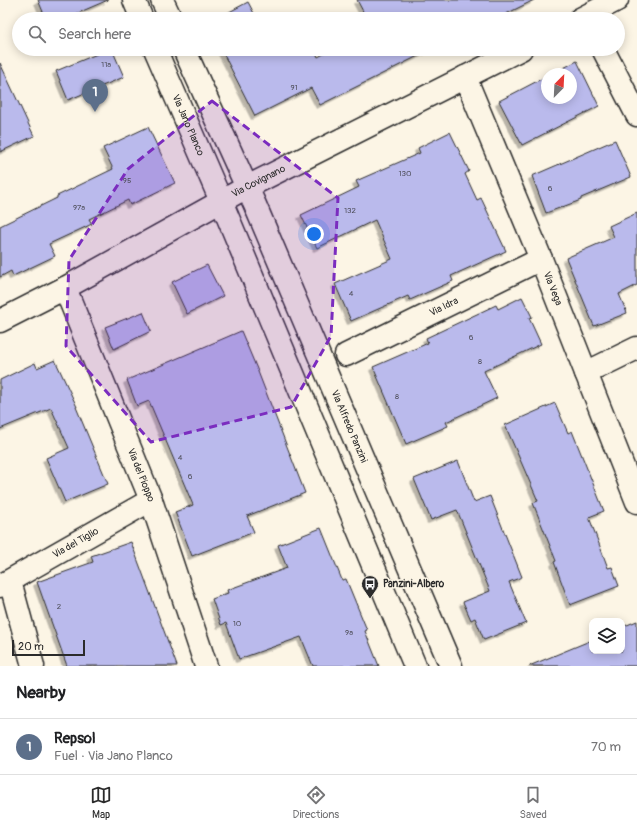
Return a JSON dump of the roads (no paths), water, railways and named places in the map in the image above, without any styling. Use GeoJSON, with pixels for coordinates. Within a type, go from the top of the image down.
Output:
{"type":"FeatureCollection","features":[{"type":"Feature","properties":{"kind":"street"},"geometry":{"type":"LineString","coordinates":[[134,0],[139,12]]}},
{"type":"Feature","properties":{"kind":"street"},"geometry":{"type":"LineString","coordinates":[[162,0],[167,12]]}},
{"type":"Feature","properties":{"kind":"street"},"geometry":{"type":"LineString","coordinates":[[596,12],[617,0]]}},
{"type":"Feature","properties":{"kind":"street","name":"Via Jano Planco"},"geometry":{"type":"LineString","coordinates":[[158,56],[221,201]]}},
{"type":"Feature","properties":{"kind":"street"},"geometry":{"type":"LineString","coordinates":[[187,56],[247,187]]}},
{"type":"Feature","properties":{"kind":"street","name":"Via Covignano"},"geometry":{"type":"LineString","coordinates":[[0,321],[65,288],[247,187],[507,56]]}},
{"type":"Feature","properties":{"kind":"street"},"geometry":{"type":"LineString","coordinates":[[607,56],[637,115]]}},
{"type":"Feature","properties":{"kind":"street","name":"Via Vega"},"geometry":{"type":"LineString","coordinates":[[465,77],[541,259],[637,502]]}},
{"type":"Feature","properties":{"kind":"street","name":"Via Alfredo Panzini"},"geometry":{"type":"LineString","coordinates":[[247,187],[450,666]]}},
{"type":"Feature","properties":{"kind":"street"},"geometry":{"type":"LineString","coordinates":[[221,201],[415,666]]}},
{"type":"Feature","properties":{"kind":"street","name":"Via Idra"},"geometry":{"type":"LineString","coordinates":[[346,355],[541,259]]}},
{"type":"Feature","properties":{"kind":"street","name":"Via del Pioppo"},"geometry":{"type":"LineString","coordinates":[[65,288],[151,500],[206,666]]}},
{"type":"Feature","properties":{"kind":"street"},"geometry":{"type":"LineString","coordinates":[[586,373],[637,348]]}},
{"type":"Feature","properties":{"kind":"street","name":"Via del Tiglio"},"geometry":{"type":"LineString","coordinates":[[5,583],[151,500]]}},
{"type":"Feature","properties":{"kind":"street"},"geometry":{"type":"LineString","coordinates":[[5,583],[33,666]]}},
{"type":"Feature","properties":{"kind":"place","name":"Repsol"},"geometry":{"type":"Point","coordinates":[95,112]}},
{"type":"Feature","properties":{"kind":"place","name":"Panzini-Albero"},"geometry":{"type":"Point","coordinates":[370,599]}}]}
